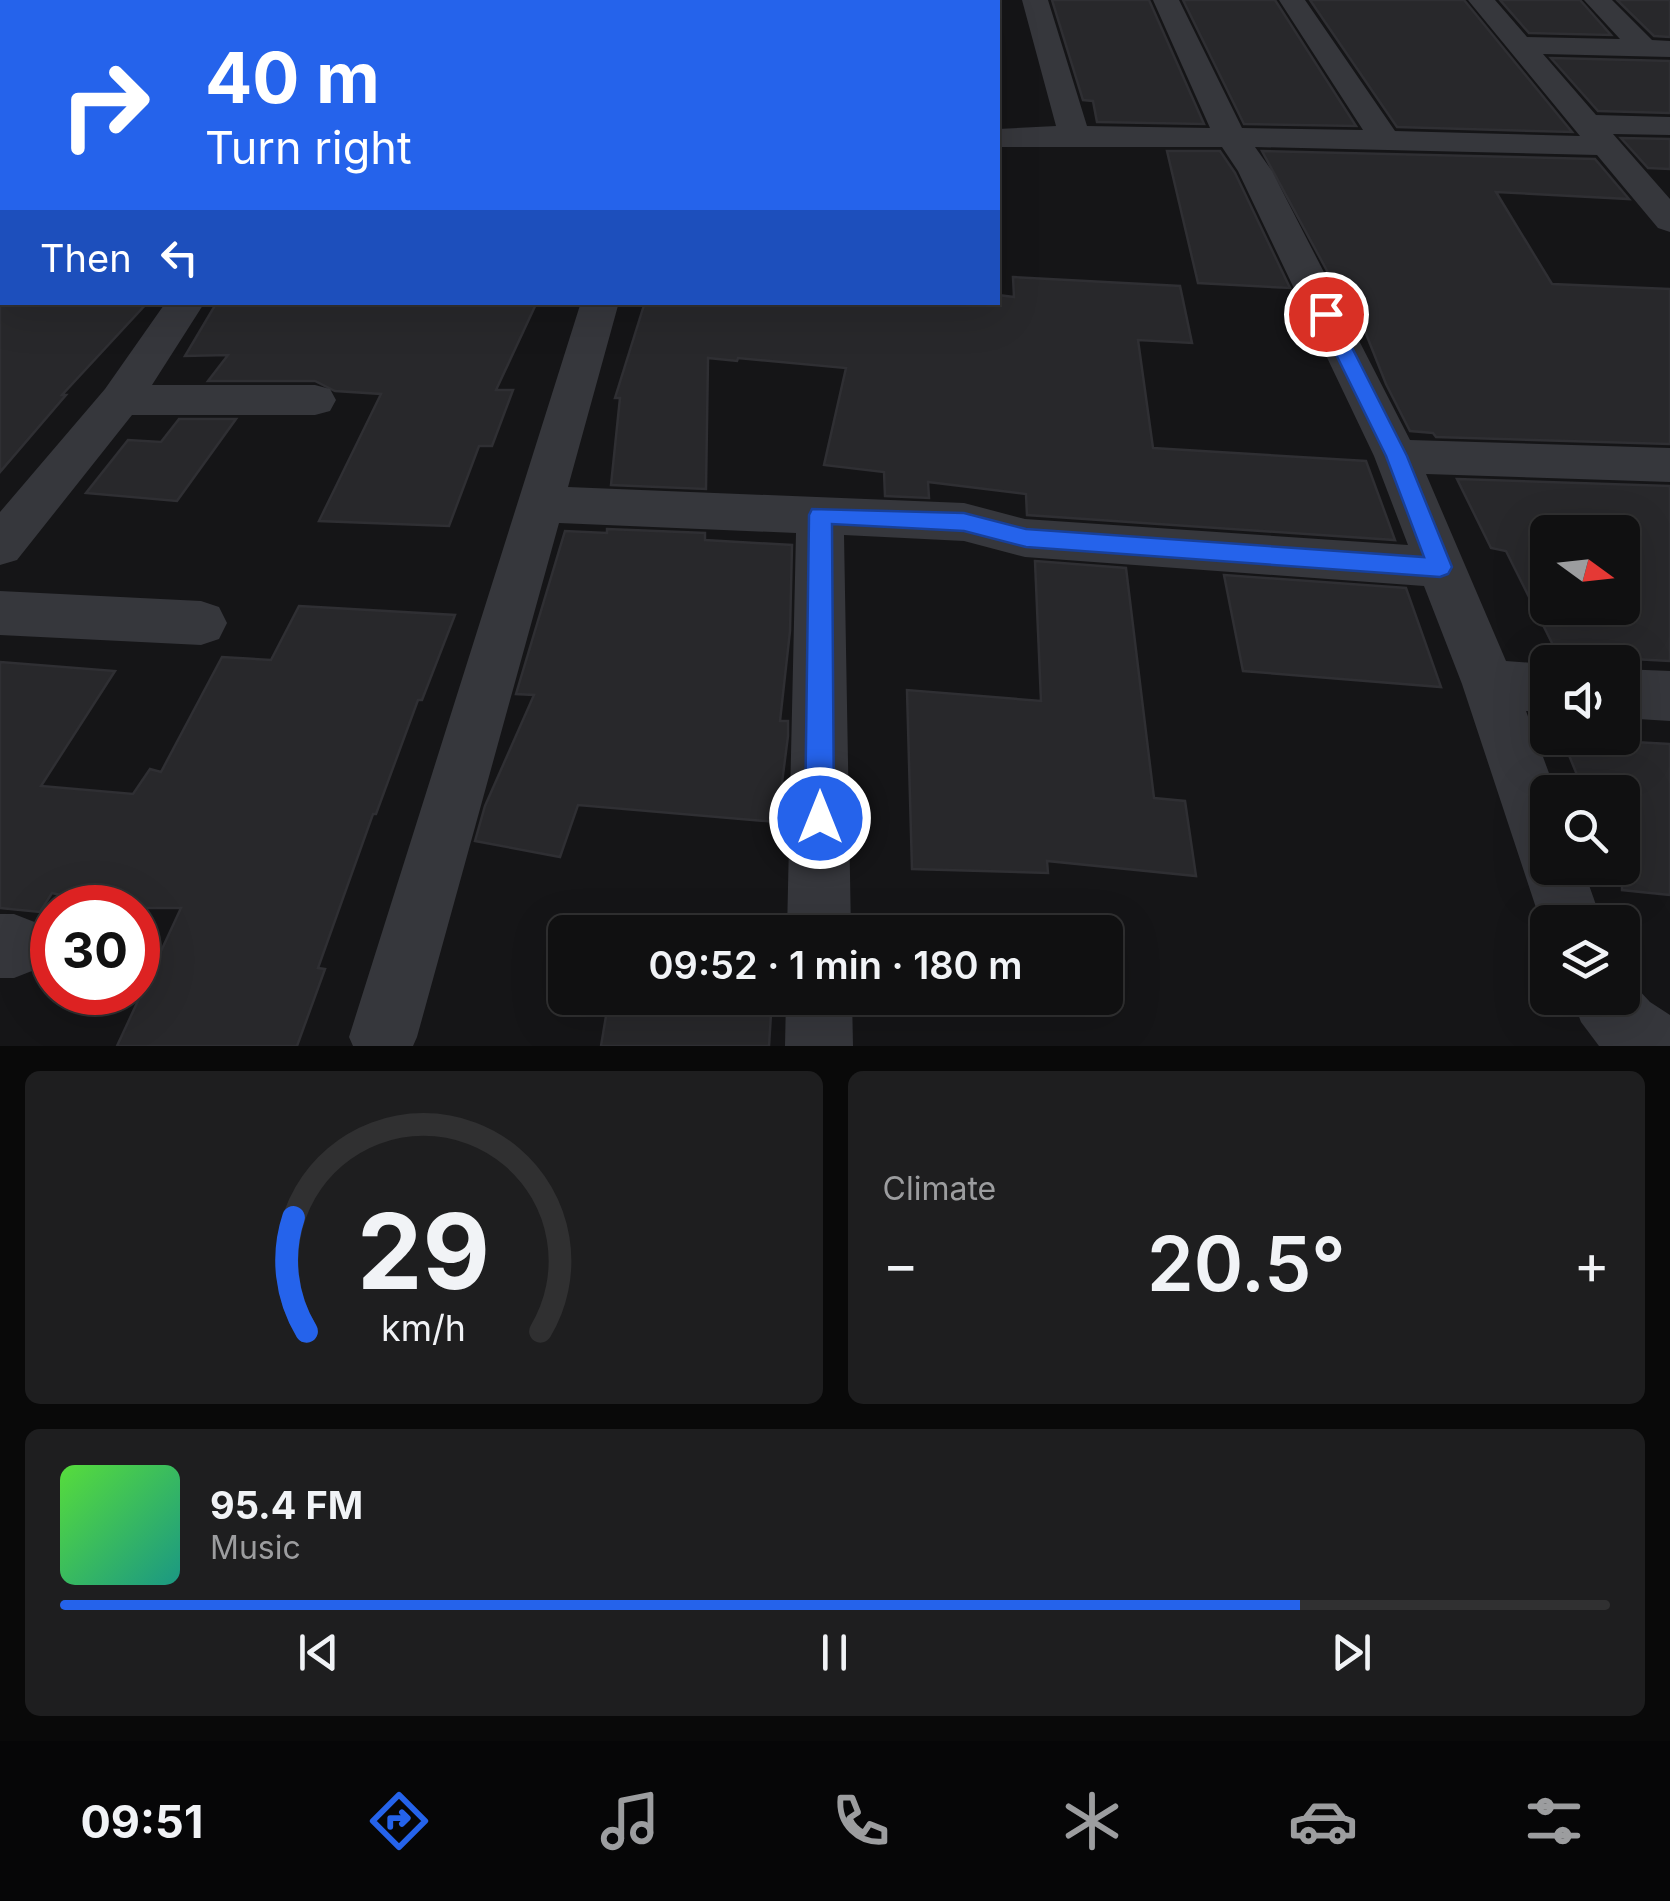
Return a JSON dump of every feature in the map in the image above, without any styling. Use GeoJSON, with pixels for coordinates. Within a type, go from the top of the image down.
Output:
{"type":"FeatureCollection","features":[{"type":"Feature","properties":{"kind":"street"},"geometry":{"type":"LineString","coordinates":[[538,0],[549,0]]}},
{"type":"Feature","properties":{"kind":"street"},"geometry":{"type":"LineString","coordinates":[[1035,0],[1074,135]]}},
{"type":"Feature","properties":{"kind":"street"},"geometry":{"type":"LineString","coordinates":[[1166,0],[1230,136],[1255,171],[1396,456],[1489,684],[1530,803]]}},
{"type":"Feature","properties":{"kind":"street"},"geometry":{"type":"LineString","coordinates":[[1292,0],[1385,140]]}},
{"type":"Feature","properties":{"kind":"street"},"geometry":{"type":"LineString","coordinates":[[1481,0],[1670,221]]}},
{"type":"Feature","properties":{"kind":"street"},"geometry":{"type":"LineString","coordinates":[[1598,0],[1658,49]]}},
{"type":"Feature","properties":{"kind":"street"},"geometry":{"type":"LineString","coordinates":[[1521,45],[1658,49]]}},
{"type":"Feature","properties":{"kind":"street"},"geometry":{"type":"LineString","coordinates":[[1000,138],[1074,135],[1385,140],[1597,135],[1670,126]]}},
{"type":"Feature","properties":{"kind":"street"},"geometry":{"type":"LineString","coordinates":[[0,546],[120,400],[184,305]]}},
{"type":"Feature","properties":{"kind":"street"},"geometry":{"type":"LineString","coordinates":[[383,1037],[599,305]]}},
{"type":"Feature","properties":{"kind":"street"},"geometry":{"type":"LineString","coordinates":[[120,400],[315,400]]}},
{"type":"Feature","properties":{"kind":"street"},"geometry":{"type":"LineString","coordinates":[[1396,456],[1670,466]]}},
{"type":"Feature","properties":{"kind":"street"},"geometry":{"type":"LineString","coordinates":[[542,504],[964,522],[1026,538],[1440,567]]}},
{"type":"Feature","properties":{"kind":"street"},"geometry":{"type":"LineString","coordinates":[[819,915],[820,515]]}},
{"type":"Feature","properties":{"kind":"street"},"geometry":{"type":"LineString","coordinates":[[0,613],[201,622]]}},
{"type":"Feature","properties":{"kind":"street"},"geometry":{"type":"LineString","coordinates":[[1489,684],[1530,687]]}},
{"type":"Feature","properties":{"kind":"street"},"geometry":{"type":"LineString","coordinates":[[1640,694],[1670,696]]}},
{"type":"Feature","properties":{"kind":"street"},"geometry":{"type":"LineString","coordinates":[[819,1015],[819,1046]]}},
{"type":"Feature","properties":{"kind":"street"},"geometry":{"type":"LineString","coordinates":[[1617,1015],[1626,1026],[1656,1046]]}},
{"type":"Feature","properties":{"kind":"building"},"geometry":{"type":"Polygon","coordinates":[[[1052,0],[1149,0],[1204,124],[1097,122],[1093,101],[1083,100],[1052,0]]]}},
{"type":"Feature","properties":{"kind":"building"},"geometry":{"type":"Polygon","coordinates":[[[1183,0],[1275,0],[1356,126],[1244,124],[1183,0]]]}},
{"type":"Feature","properties":{"kind":"building"},"geometry":{"type":"Polygon","coordinates":[[[1310,0],[1464,0],[1572,132],[1397,127],[1310,0]]]}},
{"type":"Feature","properties":{"kind":"building"},"geometry":{"type":"Polygon","coordinates":[[[1500,0],[1580,0],[1611,35],[1529,33],[1500,0]]]}},
{"type":"Feature","properties":{"kind":"building"},"geometry":{"type":"Polygon","coordinates":[[[1617,0],[1670,0],[1670,37],[1654,36],[1617,0]]]}},
{"type":"Feature","properties":{"kind":"building"},"geometry":{"type":"Polygon","coordinates":[[[1551,58],[1670,61],[1670,113],[1598,111],[1551,58]]]}},
{"type":"Feature","properties":{"kind":"building"},"geometry":{"type":"Polygon","coordinates":[[[1621,138],[1670,139],[1670,169],[1648,168],[1621,138]]]}},
{"type":"Feature","properties":{"kind":"building"},"geometry":{"type":"Polygon","coordinates":[[[1167,151],[1220,151],[1235,173],[1290,288],[1198,283],[1167,151]]]}},
{"type":"Feature","properties":{"kind":"building"},"geometry":{"type":"Polygon","coordinates":[[[1262,151],[1595,159],[1629,199],[1496,192],[1552,284],[1670,289],[1670,444],[1436,437],[1433,433],[1410,431],[1386,384],[1349,291],[1338,291],[1262,151]]]}},
{"type":"Feature","properties":{"kind":"building"},"geometry":{"type":"Polygon","coordinates":[[[1013,277],[1180,286],[1192,343],[1138,340],[1153,448],[1366,461],[1395,540],[1027,515],[1026,494],[928,482],[929,498],[885,496],[884,472],[824,465],[846,368],[738,358],[708,358],[706,489],[611,485],[620,398],[615,398],[644,305],[1000,305],[1000,295],[1014,297],[1013,277]]]}},
{"type":"Feature","properties":{"kind":"building"},"geometry":{"type":"Polygon","coordinates":[[[0,305],[145,305],[62,395],[66,395],[0,472],[0,305]]]}},
{"type":"Feature","properties":{"kind":"building"},"geometry":{"type":"Polygon","coordinates":[[[215,305],[536,305],[496,390],[513,390],[492,446],[479,446],[449,526],[319,521],[381,394],[335,391],[315,381],[208,381],[228,355],[185,356],[215,305]]]}},
{"type":"Feature","properties":{"kind":"building"},"geometry":{"type":"Polygon","coordinates":[[[179,419],[236,419],[177,501],[86,493],[128,440],[161,442],[179,419]]]}},
{"type":"Feature","properties":{"kind":"building"},"geometry":{"type":"Polygon","coordinates":[[[1457,479],[1670,486],[1670,661],[1640,659],[1640,645],[1553,645],[1543,625],[1640,625],[1640,515],[1530,515],[1530,599],[1506,551],[1491,548],[1457,479]]]}},
{"type":"Feature","properties":{"kind":"building"},"geometry":{"type":"Polygon","coordinates":[[[607,529],[705,533],[705,540],[792,545],[790,631],[780,721],[788,721],[788,736],[777,822],[578,805],[560,857],[475,841],[485,806],[534,695],[516,694],[565,531],[607,533],[607,529]]]}},
{"type":"Feature","properties":{"kind":"building"},"geometry":{"type":"Polygon","coordinates":[[[1035,561],[1126,568],[1154,798],[1185,801],[1196,876],[1047,861],[1048,873],[912,869],[907,690],[1041,701],[1035,561]]]}},
{"type":"Feature","properties":{"kind":"building"},"geometry":{"type":"Polygon","coordinates":[[[1224,575],[1406,588],[1441,687],[1243,671],[1224,575]]]}},
{"type":"Feature","properties":{"kind":"building"},"geometry":{"type":"Polygon","coordinates":[[[299,606],[455,615],[373,814],[318,968],[325,969],[297,1046],[117,1046],[131,1015],[160,1015],[160,953],[181,908],[160,908],[160,885],[30,885],[30,911],[0,908],[0,662],[115,671],[41,786],[133,794],[150,769],[161,772],[222,657],[271,660],[299,606]]]}},
{"type":"Feature","properties":{"kind":"building"},"geometry":{"type":"Polygon","coordinates":[[[1640,742],[1670,744],[1670,895],[1622,890],[1622,885],[1640,885],[1640,775],[1577,775],[1569,755],[1640,755],[1640,742]]]}},
{"type":"Feature","properties":{"kind":"building"},"geometry":{"type":"Polygon","coordinates":[[[606,1015],[771,1015],[769,1046],[601,1046],[606,1015]]]}},
{"type":"Feature","properties":{"kind":"route"},"geometry":{"type":"LineString","coordinates":[[820,818],[820,515],[964,522],[1026,538],[1440,567],[1396,456],[1326,314]]}}]}
